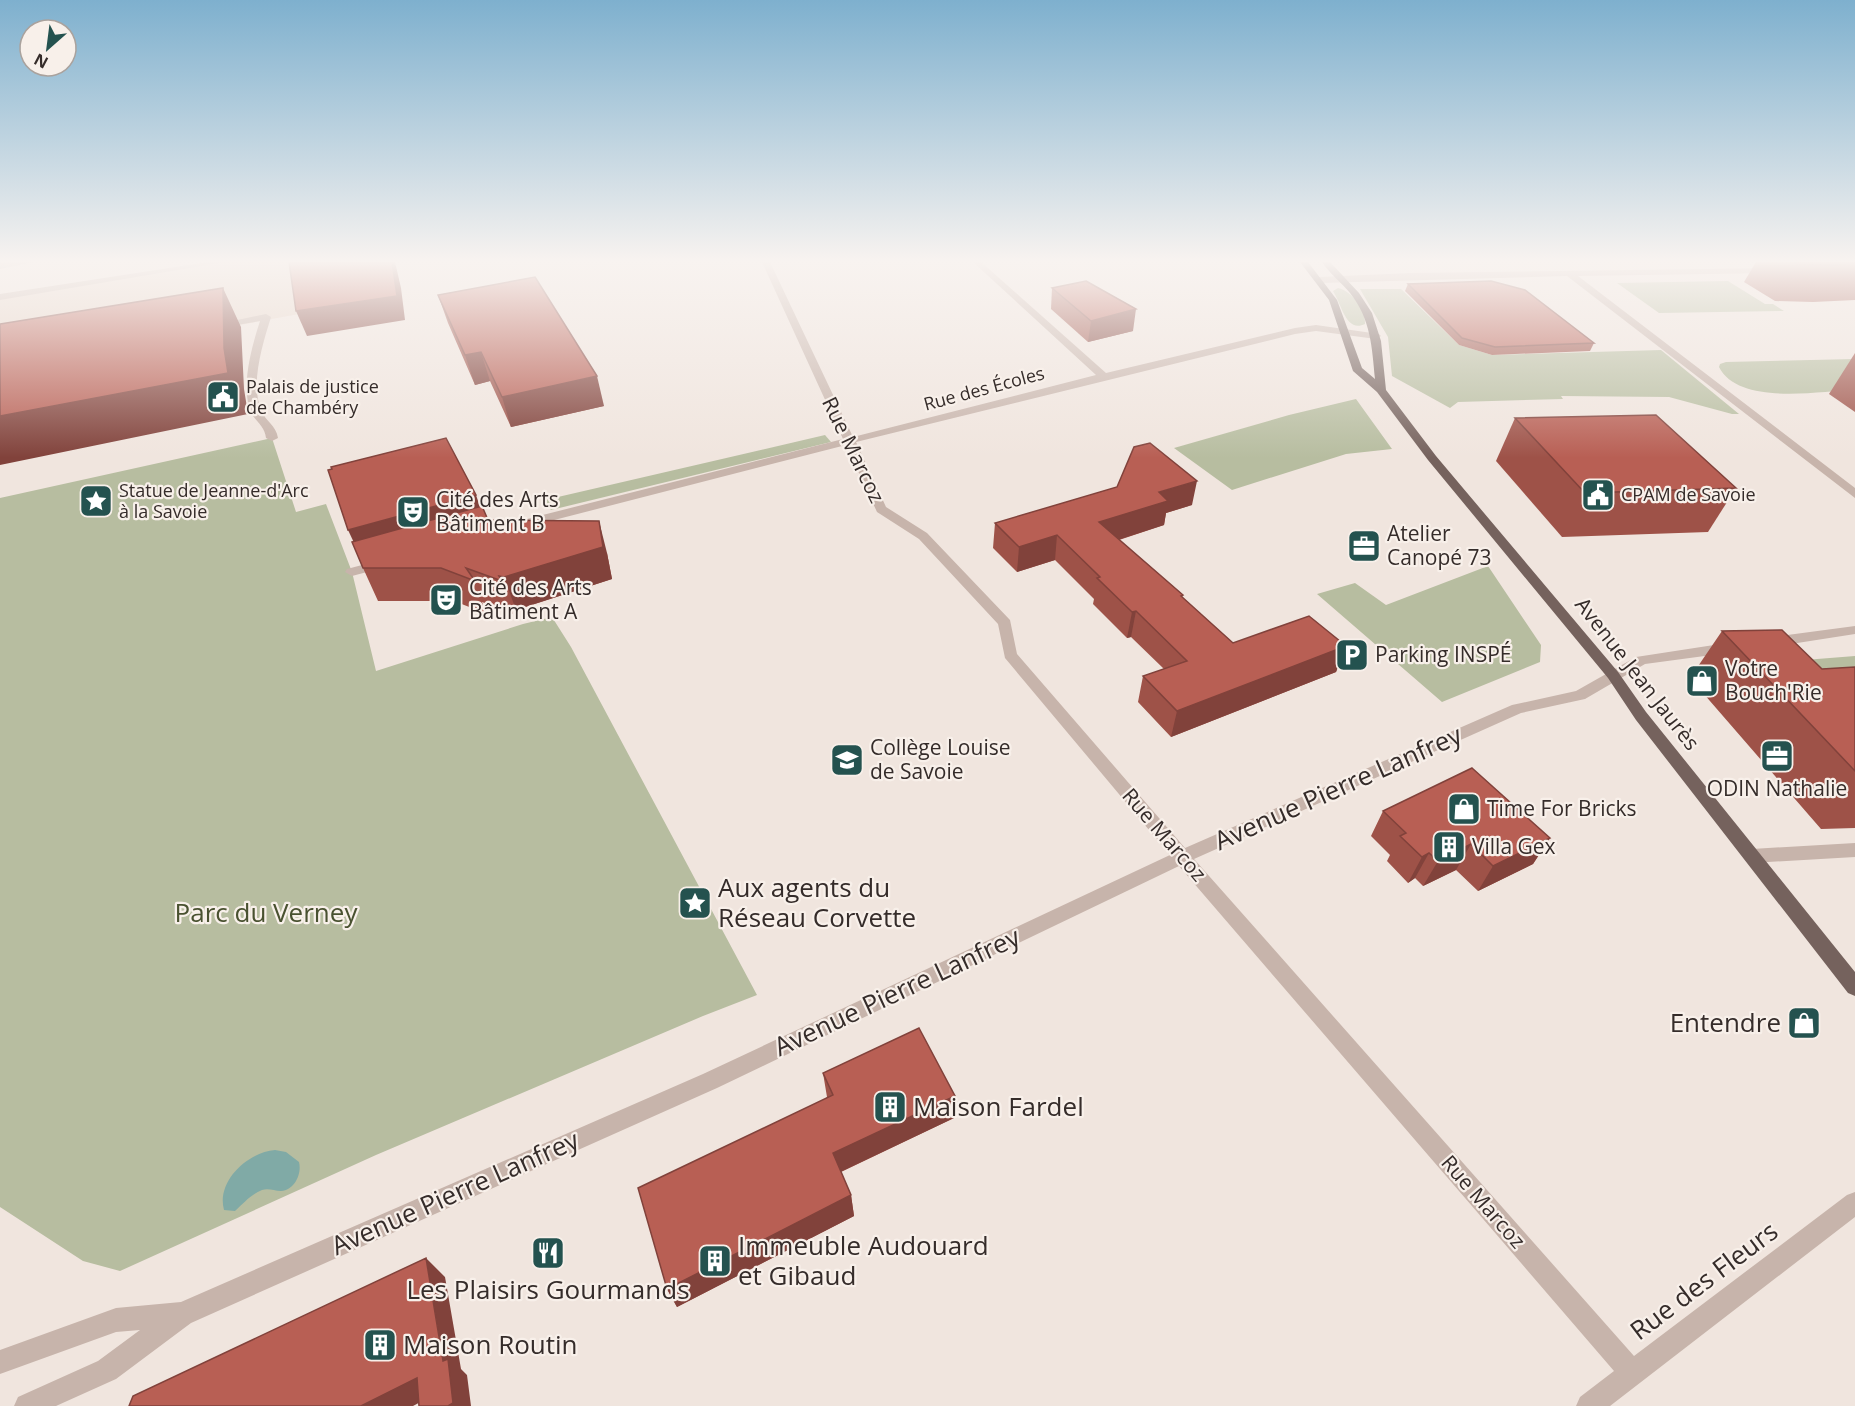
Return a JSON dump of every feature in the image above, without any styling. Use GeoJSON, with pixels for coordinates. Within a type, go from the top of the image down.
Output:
{"type":"FeatureCollection","features":[{"type":"Feature","properties":{"kind":"main road"},"geometry":{"type":"LineString","coordinates":[[1373,328],[1376,336],[1377,367],[1381,390]]}},
{"type":"Feature","properties":{"kind":"main road","name":"Avenue Jean Jaurès"},"geometry":{"type":"LineString","coordinates":[[1344,331],[1352,361],[1357,369],[1381,390],[1432,458],[1613,675],[1641,716],[1855,987]]}},
{"type":"Feature","properties":{"kind":"street"},"geometry":{"type":"LineString","coordinates":[[263,328],[253,375],[256,411],[271,427],[272,438]]}},
{"type":"Feature","properties":{"kind":"street","name":"Rue Marcoz"},"geometry":{"type":"LineString","coordinates":[[796,328],[848,443],[881,509],[923,536],[1005,623],[1010,655],[1182,857],[1631,1372]]}},
{"type":"Feature","properties":{"kind":"street"},"geometry":{"type":"LineString","coordinates":[[1050,328],[1102,375]]}},
{"type":"Feature","properties":{"kind":"street","name":"Rue des Écoles"},"geometry":{"type":"LineString","coordinates":[[507,528],[848,443],[1102,375],[1295,331],[1316,328],[1376,336]]}},
{"type":"Feature","properties":{"kind":"street"},"geometry":{"type":"LineString","coordinates":[[1639,328],[1855,494]]}},
{"type":"Feature","properties":{"kind":"street"},"geometry":{"type":"LineString","coordinates":[[352,572],[396,559]]}},
{"type":"Feature","properties":{"kind":"street"},"geometry":{"type":"LineString","coordinates":[[1759,644],[1855,630]]}},
{"type":"Feature","properties":{"kind":"street","name":"Avenue Pierre Lanfrey"},"geometry":{"type":"LineString","coordinates":[[27,1406],[107,1370],[182,1314],[710,1081],[1182,857],[1449,738],[1517,709],[1580,695],[1641,660],[1737,647]]}},
{"type":"Feature","properties":{"kind":"street"},"geometry":{"type":"LineString","coordinates":[[1752,856],[1855,850]]}},
{"type":"Feature","properties":{"kind":"street","name":"Rue des Fleurs"},"geometry":{"type":"LineString","coordinates":[[1589,1406],[1855,1203]]}},
{"type":"Feature","properties":{"kind":"street","name":"Avenue Pierre Lanfrey"},"geometry":{"type":"LineString","coordinates":[[0,1362],[116,1320],[182,1314]]}},
{"type":"Feature","properties":{"kind":"green space"},"geometry":{"type":"Polygon","coordinates":[[[1383,328],[1441,328],[1459,345],[1492,355],[1661,350],[1739,414],[1669,397],[1561,396],[1563,399],[1458,402],[1450,408],[1392,376],[1388,337],[1383,328]]]}},
{"type":"Feature","properties":{"kind":"green space"},"geometry":{"type":"Polygon","coordinates":[[[1855,359],[1855,390],[1821,392],[1781,394],[1761,392],[1743,387],[1729,379],[1719,367],[1720,364],[1726,362],[1855,359]]]}},
{"type":"Feature","properties":{"kind":"green space"},"geometry":{"type":"Polygon","coordinates":[[[1356,399],[1392,449],[1346,454],[1232,490],[1174,448],[1289,415],[1356,399]]]}},
{"type":"Feature","properties":{"kind":"green space"},"geometry":{"type":"Polygon","coordinates":[[[825,435],[831,442],[551,510],[545,500],[825,435]]]}},
{"type":"Feature","properties":{"kind":"green space","name":"Parc du Verney"},"geometry":{"type":"Polygon","coordinates":[[[272,438],[296,512],[326,504],[352,572],[376,671],[523,624],[552,617],[571,647],[757,995],[376,1155],[120,1271],[83,1261],[0,1207],[0,498],[272,438]]]}},
{"type":"Feature","properties":{"kind":"green space"},"geometry":{"type":"Polygon","coordinates":[[[1488,566],[1541,645],[1540,662],[1442,702],[1317,594],[1355,583],[1386,605],[1488,566]]]}},
{"type":"Feature","properties":{"kind":"green space"},"geometry":{"type":"Polygon","coordinates":[[[1855,656],[1855,674],[1806,679],[1792,661],[1855,656]]]}},
{"type":"Feature","properties":{"kind":"shaded area"},"geometry":{"type":"Polygon","coordinates":[[[0,328],[225,328],[0,369],[0,328]]]}},
{"type":"Feature","properties":{"kind":"water"},"geometry":{"type":"Polygon","coordinates":[[[275,1150],[286,1152],[299,1162],[298,1176],[294,1184],[281,1191],[262,1190],[235,1211],[224,1210],[225,1189],[236,1170],[255,1156],[275,1150]]]}},
{"type":"Feature","properties":{"kind":"building"},"geometry":{"type":"Polygon","coordinates":[[[0,328],[224,328],[228,373],[0,416],[0,328]]]}},
{"type":"Feature","properties":{"kind":"building"},"geometry":{"type":"Polygon","coordinates":[[[453,328],[567,328],[597,376],[502,397],[481,352],[465,355],[453,328]]]}},
{"type":"Feature","properties":{"kind":"building"},"geometry":{"type":"Polygon","coordinates":[[[1452,328],[1574,328],[1594,343],[1495,347],[1462,338],[1452,328]]]}},
{"type":"Feature","properties":{"kind":"building"},"geometry":{"type":"Polygon","coordinates":[[[1656,415],[1736,488],[1585,493],[1515,418],[1656,415]]]}},
{"type":"Feature","properties":{"kind":"building"},"geometry":{"type":"Polygon","coordinates":[[[446,438],[476,495],[348,530],[328,470],[332,469],[331,467],[446,438]]]}},
{"type":"Feature","properties":{"kind":"building"},"geometry":{"type":"Polygon","coordinates":[[[1150,443],[1197,481],[1159,492],[1168,501],[1099,522],[1183,595],[1181,596],[1233,643],[1309,616],[1346,646],[1177,711],[1143,676],[1187,661],[1136,611],[1132,612],[1057,535],[1019,547],[995,523],[1117,487],[1134,447],[1150,443]]]}},
{"type":"Feature","properties":{"kind":"building"},"geometry":{"type":"Polygon","coordinates":[[[482,506],[488,520],[599,521],[603,547],[504,577],[499,576],[502,581],[466,568],[475,581],[441,568],[363,568],[352,542],[482,506]]]}},
{"type":"Feature","properties":{"kind":"building"},"geometry":{"type":"Polygon","coordinates":[[[1782,630],[1822,669],[1855,667],[1855,771],[1722,631],[1782,630]]]}},
{"type":"Feature","properties":{"kind":"building"},"geometry":{"type":"Polygon","coordinates":[[[1472,768],[1550,838],[1493,866],[1471,844],[1438,861],[1429,853],[1422,857],[1400,836],[1406,833],[1383,811],[1472,768]]]}},
{"type":"Feature","properties":{"kind":"building"},"geometry":{"type":"Polygon","coordinates":[[[919,1028],[955,1096],[833,1153],[851,1195],[667,1289],[638,1188],[833,1095],[823,1073],[919,1028]]]}},
{"type":"Feature","properties":{"kind":"building","name":"Maison Routin"},"geometry":{"type":"Polygon","coordinates":[[[426,1258],[443,1361],[448,1359],[453,1403],[448,1406],[419,1406],[417,1378],[361,1406],[129,1406],[133,1396],[426,1258]]]}},
{"type":"Feature","properties":{"kind":"place","name":"Palais de justice de Chambéry"},"geometry":{"type":"Point","coordinates":[223,397]}},
{"type":"Feature","properties":{"kind":"place","name":"CPAM de Savoie"},"geometry":{"type":"Point","coordinates":[1598,495]}},
{"type":"Feature","properties":{"kind":"place","name":"Statue de Jeanne-d'Arc à la Savoie"},"geometry":{"type":"Point","coordinates":[96,501]}},
{"type":"Feature","properties":{"kind":"place","name":"Cité des Arts Bâtiment B"},"geometry":{"type":"Point","coordinates":[413,512]}},
{"type":"Feature","properties":{"kind":"place","name":"Atelier Canopé 73"},"geometry":{"type":"Point","coordinates":[1364,546]}},
{"type":"Feature","properties":{"kind":"place","name":"Cité des Arts Bâtiment A"},"geometry":{"type":"Point","coordinates":[446,600]}},
{"type":"Feature","properties":{"kind":"place","name":"Parking INSPÉ"},"geometry":{"type":"Point","coordinates":[1352,655]}},
{"type":"Feature","properties":{"kind":"place","name":"Votre Bouch'Rie"},"geometry":{"type":"Point","coordinates":[1702,681]}},
{"type":"Feature","properties":{"kind":"place","name":"ODIN Nathalie"},"geometry":{"type":"Point","coordinates":[1777,756]}},
{"type":"Feature","properties":{"kind":"place","name":"Collège Louise de Savoie"},"geometry":{"type":"Point","coordinates":[847,760]}},
{"type":"Feature","properties":{"kind":"place","name":"Time For Bricks"},"geometry":{"type":"Point","coordinates":[1464,809]}},
{"type":"Feature","properties":{"kind":"place","name":"Villa Gex"},"geometry":{"type":"Point","coordinates":[1449,847]}},
{"type":"Feature","properties":{"kind":"place","name":"Aux agents du Réseau Corvette"},"geometry":{"type":"Point","coordinates":[695,903]}},
{"type":"Feature","properties":{"kind":"place","name":"Entendre"},"geometry":{"type":"Point","coordinates":[1804,1023]}},
{"type":"Feature","properties":{"kind":"place","name":"Maison Fardel"},"geometry":{"type":"Point","coordinates":[890,1107]}},
{"type":"Feature","properties":{"kind":"place","name":"Les Plaisirs Gourmands"},"geometry":{"type":"Point","coordinates":[548,1253]}},
{"type":"Feature","properties":{"kind":"place","name":"Immeuble Audouard et Gibaud"},"geometry":{"type":"Point","coordinates":[715,1261]}},
{"type":"Feature","properties":{"kind":"place","name":"Maison Routin"},"geometry":{"type":"Point","coordinates":[380,1345]}}]}
